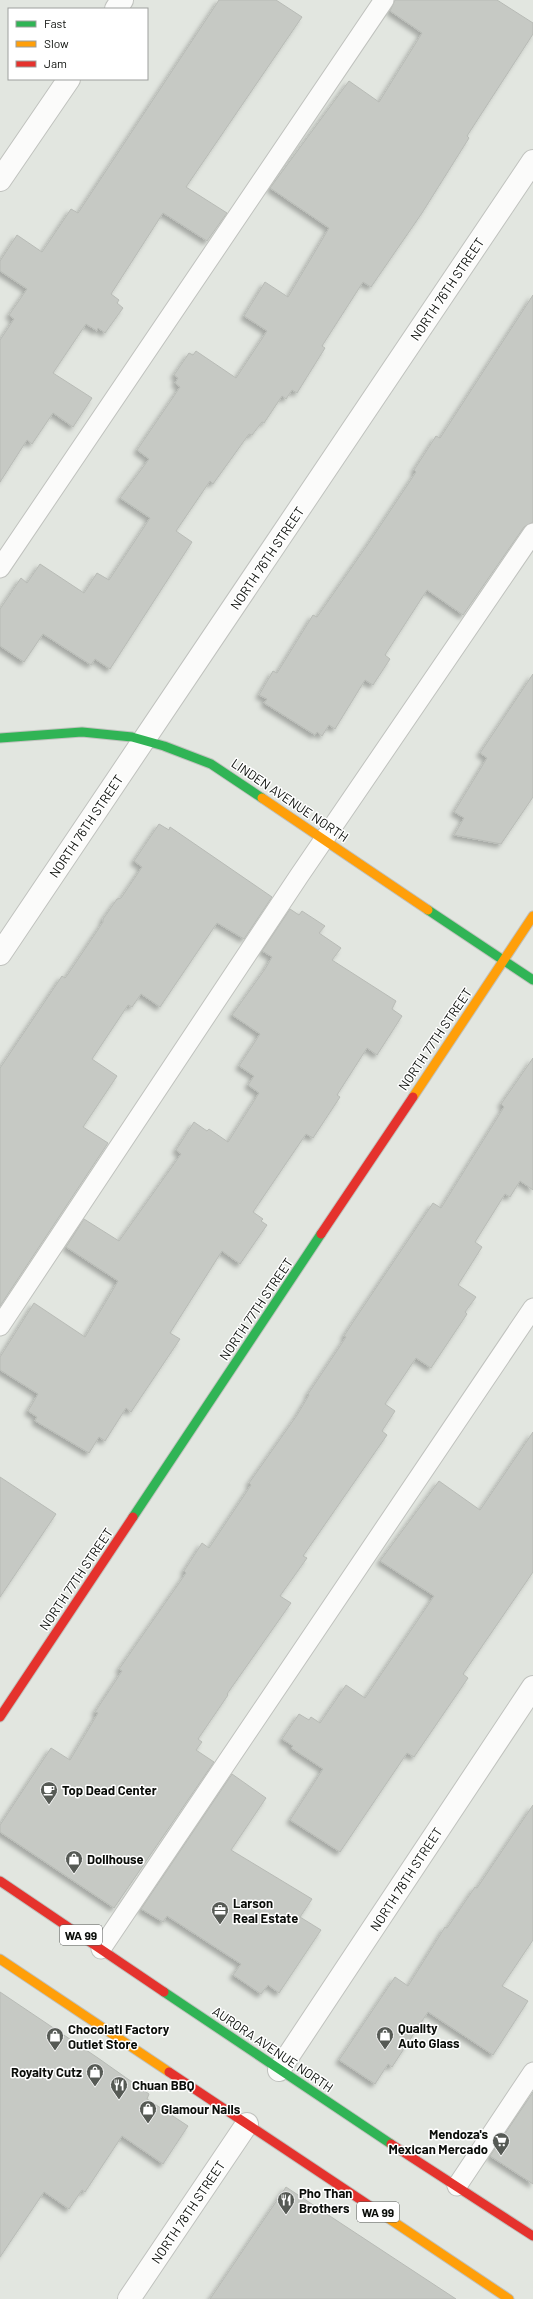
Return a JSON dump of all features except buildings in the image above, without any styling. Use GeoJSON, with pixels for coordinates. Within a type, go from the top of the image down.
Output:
{"type":"FeatureCollection","features":[{"type":"Feature","properties":{"kind":"main road","name":"LINDEN AVENUE NORTH"},"geometry":{"type":"LineString","coordinates":[[0,738],[82,732],[145,739],[180,750],[211,764],[504,959],[533,980]]}},
{"type":"Feature","properties":{"kind":"main road","name":"NORTH 77TH STREET"},"geometry":{"type":"LineString","coordinates":[[0,1717],[533,916]]}},
{"type":"Feature","properties":{"kind":"main road","name":"AURORA AVENUE NORTH"},"geometry":{"type":"LineString","coordinates":[[0,1881],[279,2070],[533,2236]]}},
{"type":"Feature","properties":{"kind":"main road","name":"WA 99"},"geometry":{"type":"LineString","coordinates":[[0,1959],[508,2299]]}},
{"type":"Feature","properties":{"kind":"street"},"geometry":{"type":"LineString","coordinates":[[0,180],[68,80]]}},
{"type":"Feature","properties":{"kind":"street","name":"NORTH 76TH STREET"},"geometry":{"type":"LineString","coordinates":[[0,954],[533,161]]}},
{"type":"Feature","properties":{"kind":"street","name":"NORTH 78TH STREET"},"geometry":{"type":"LineString","coordinates":[[279,2070],[533,1687]]}},
{"type":"Feature","properties":{"kind":"street","name":"NORTH 78TH STREET"},"geometry":{"type":"LineString","coordinates":[[128,2299],[247,2124]]}},
{"type":"Feature","properties":{"kind":"lane"},"geometry":{"type":"LineString","coordinates":[[0,568],[384,0]]}},
{"type":"Feature","properties":{"kind":"lane"},"geometry":{"type":"LineString","coordinates":[[0,1326],[325,839],[533,533]]}},
{"type":"Feature","properties":{"kind":"lane"},"geometry":{"type":"LineString","coordinates":[[101,1949],[533,1308]]}},
{"type":"Feature","properties":{"kind":"lane"},"geometry":{"type":"LineString","coordinates":[[457,2186],[533,2072]]}},
{"type":"Feature","properties":{"kind":"traffic: fast"},"geometry":{"type":"LineString","coordinates":[[0,738],[82,732],[132,737],[164,746],[211,764],[262,798]]}},
{"type":"Feature","properties":{"kind":"traffic: fast"},"geometry":{"type":"LineString","coordinates":[[428,910],[533,980]]}},
{"type":"Feature","properties":{"kind":"traffic: fast"},"geometry":{"type":"LineString","coordinates":[[133,1517],[321,1234]]}},
{"type":"Feature","properties":{"kind":"traffic: fast"},"geometry":{"type":"LineString","coordinates":[[164,1992],[391,2144]]}},
{"type":"Feature","properties":{"kind":"traffic: slow"},"geometry":{"type":"LineString","coordinates":[[262,798],[428,910]]}},
{"type":"Feature","properties":{"kind":"traffic: slow"},"geometry":{"type":"LineString","coordinates":[[413,1097],[533,916]]}},
{"type":"Feature","properties":{"kind":"traffic: slow"},"geometry":{"type":"LineString","coordinates":[[0,1959],[169,2072]]}},
{"type":"Feature","properties":{"kind":"traffic: slow"},"geometry":{"type":"LineString","coordinates":[[379,2212],[509,2299]]}},
{"type":"Feature","properties":{"kind":"traffic: jam"},"geometry":{"type":"LineString","coordinates":[[321,1234],[413,1097]]}},
{"type":"Feature","properties":{"kind":"traffic: jam"},"geometry":{"type":"LineString","coordinates":[[0,1717],[133,1517]]}},
{"type":"Feature","properties":{"kind":"traffic: jam"},"geometry":{"type":"LineString","coordinates":[[0,1881],[164,1992]]}},
{"type":"Feature","properties":{"kind":"traffic: jam"},"geometry":{"type":"LineString","coordinates":[[169,2072],[379,2212]]}},
{"type":"Feature","properties":{"kind":"traffic: jam"},"geometry":{"type":"LineString","coordinates":[[391,2144],[533,2236]]}},
{"type":"Feature","properties":{"kind":"place","name":"Top Dead Center"},"geometry":{"type":"Point","coordinates":[49,1805]}},
{"type":"Feature","properties":{"kind":"place","name":"Dollhouse"},"geometry":{"type":"Point","coordinates":[74,1874]}},
{"type":"Feature","properties":{"kind":"place","name":"Larson Real Estate"},"geometry":{"type":"Point","coordinates":[220,1925]}},
{"type":"Feature","properties":{"kind":"place","name":"Quality Auto Glass"},"geometry":{"type":"Point","coordinates":[385,2050]}},
{"type":"Feature","properties":{"kind":"place","name":"Chocolati Factory Outlet Store"},"geometry":{"type":"Point","coordinates":[55,2051]}},
{"type":"Feature","properties":{"kind":"place","name":"Royalty Cutz"},"geometry":{"type":"Point","coordinates":[95,2087]}},
{"type":"Feature","properties":{"kind":"place","name":"Chuan BBQ"},"geometry":{"type":"Point","coordinates":[119,2100]}},
{"type":"Feature","properties":{"kind":"place","name":"Glamour Nails"},"geometry":{"type":"Point","coordinates":[148,2124]}},
{"type":"Feature","properties":{"kind":"place","name":"Mendoza's Mexican Mercado"},"geometry":{"type":"Point","coordinates":[501,2156]}},
{"type":"Feature","properties":{"kind":"place","name":"Pho Than Brothers"},"geometry":{"type":"Point","coordinates":[286,2215]}}]}
